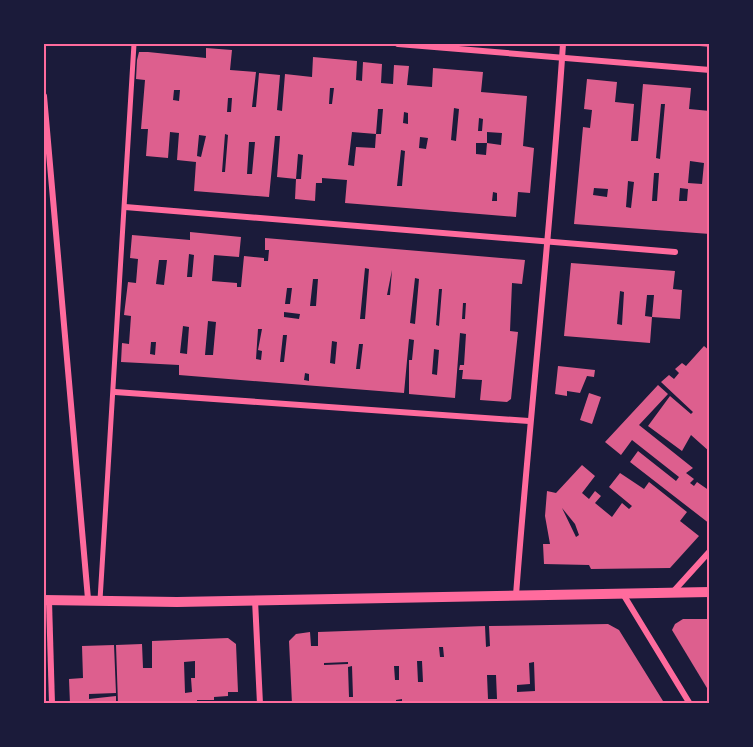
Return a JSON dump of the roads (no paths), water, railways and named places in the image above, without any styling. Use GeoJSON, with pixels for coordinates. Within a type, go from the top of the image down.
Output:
{"type":"FeatureCollection","features":[{"type":"Feature","properties":{"kind":"street"},"geometry":{"type":"LineString","coordinates":[[100,600],[115,392],[134,44]]}},
{"type":"Feature","properties":{"kind":"street"},"geometry":{"type":"LineString","coordinates":[[398,44],[710,70]]}},
{"type":"Feature","properties":{"kind":"street"},"geometry":{"type":"LineString","coordinates":[[516,595],[529,421],[548,240],[563,44]]}},
{"type":"Feature","properties":{"kind":"street"},"geometry":{"type":"LineString","coordinates":[[44,96],[88,600]]}},
{"type":"Feature","properties":{"kind":"street"},"geometry":{"type":"LineString","coordinates":[[125,207],[675,252]]}},
{"type":"Feature","properties":{"kind":"street"},"geometry":{"type":"LineString","coordinates":[[115,392],[529,421]]}},
{"type":"Feature","properties":{"kind":"street"},"geometry":{"type":"LineString","coordinates":[[672,593],[710,551]]}},
{"type":"Feature","properties":{"kind":"street"},"geometry":{"type":"LineString","coordinates":[[52,704],[46,600],[255,600],[710,592]]}},
{"type":"Feature","properties":{"kind":"street"},"geometry":{"type":"LineString","coordinates":[[622,594],[690,704]]}},
{"type":"Feature","properties":{"kind":"street"},"geometry":{"type":"LineString","coordinates":[[255,600],[260,704]]}}]}
